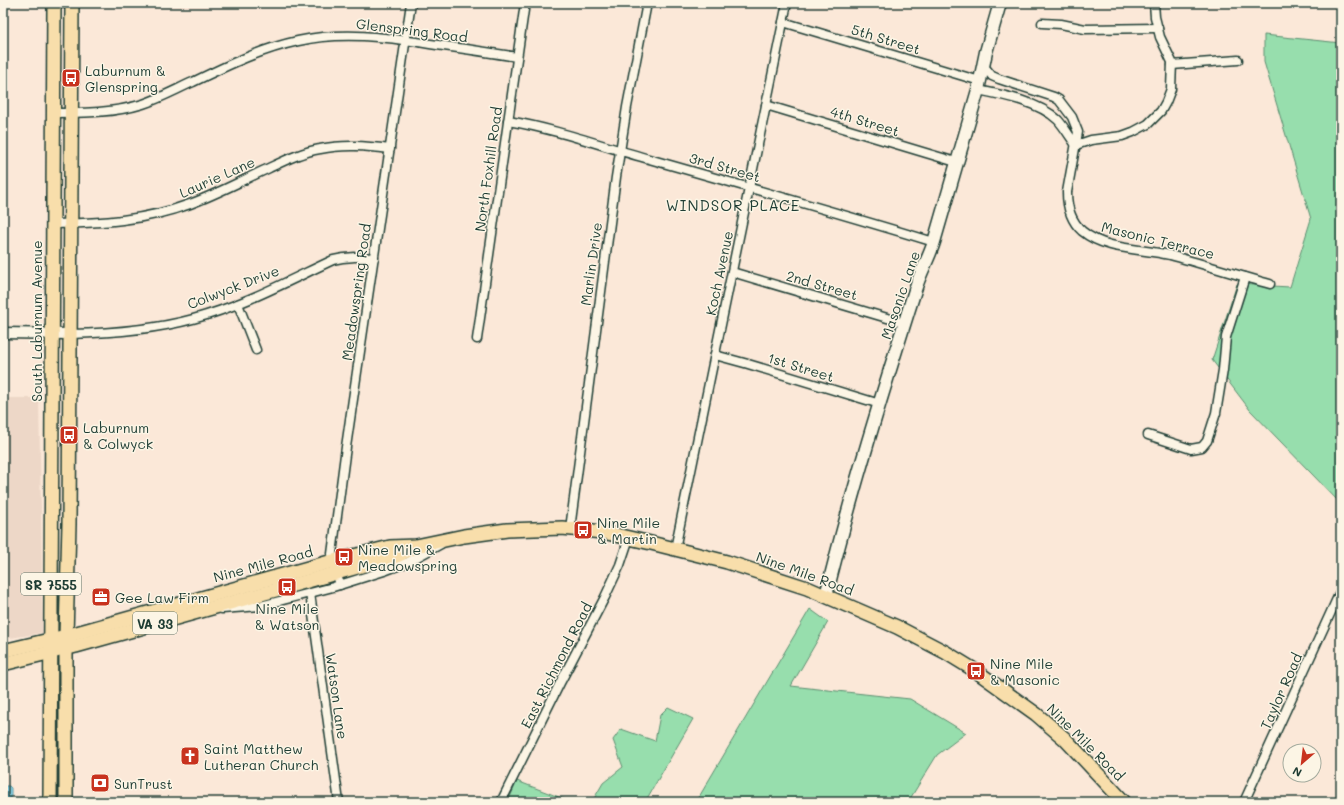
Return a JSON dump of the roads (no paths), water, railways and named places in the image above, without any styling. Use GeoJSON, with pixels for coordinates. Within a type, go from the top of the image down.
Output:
{"type":"FeatureCollection","features":[{"type":"Feature","properties":{"kind":"main road","name":"South Laburnum Avenue"},"geometry":{"type":"LineString","coordinates":[[50,802],[54,3]]}},
{"type":"Feature","properties":{"kind":"main road"},"geometry":{"type":"LineString","coordinates":[[66,802],[66,642],[69,501],[72,3]]}},
{"type":"Feature","properties":{"kind":"main road","name":"Masonic Lane"},"geometry":{"type":"LineString","coordinates":[[826,596],[849,510],[904,323],[915,287],[929,257],[934,242],[979,85],[986,52],[1000,3]]}},
{"type":"Feature","properties":{"kind":"main road"},"geometry":{"type":"LineString","coordinates":[[51,468],[58,470],[63,477],[62,492],[69,501]]}},
{"type":"Feature","properties":{"kind":"main road","name":"Nine Mile Road"},"geometry":{"type":"LineString","coordinates":[[66,642],[209,608],[336,573],[390,547],[416,546],[448,539],[507,530],[540,528],[603,532],[727,562],[826,596],[897,627],[976,670],[1036,714],[1065,739],[1124,802]]}},
{"type":"Feature","properties":{"kind":"main road","name":"Nine Mile Road"},"geometry":{"type":"LineString","coordinates":[[3,664],[51,646],[336,573]]}},
{"type":"Feature","properties":{"kind":"main road","name":"Nine Mile Road"},"geometry":{"type":"LineString","coordinates":[[3,651],[51,646]]}},
{"type":"Feature","properties":{"kind":"street"},"geometry":{"type":"LineString","coordinates":[[54,3],[77,3]]}},
{"type":"Feature","properties":{"kind":"street","name":"Meadowspring Road"},"geometry":{"type":"LineString","coordinates":[[336,573],[332,554],[346,447],[411,3]]}},
{"type":"Feature","properties":{"kind":"street","name":"North Foxhill Road"},"geometry":{"type":"LineString","coordinates":[[477,339],[525,3]]}},
{"type":"Feature","properties":{"kind":"street","name":"Marlin Drive"},"geometry":{"type":"LineString","coordinates":[[570,529],[585,406],[620,151],[647,3]]}},
{"type":"Feature","properties":{"kind":"street","name":"Koch Avenue"},"geometry":{"type":"LineString","coordinates":[[675,549],[787,3]]}},
{"type":"Feature","properties":{"kind":"street"},"geometry":{"type":"LineString","coordinates":[[979,85],[1048,112],[1059,122],[1076,146],[1092,140],[1122,136],[1133,132],[1148,124],[1161,111],[1171,89],[1172,62],[1160,37],[1154,3]]}},
{"type":"Feature","properties":{"kind":"street","name":"5th Street"},"geometry":{"type":"LineString","coordinates":[[783,22],[979,85]]}},
{"type":"Feature","properties":{"kind":"street"},"geometry":{"type":"LineString","coordinates":[[1042,23],[1061,24],[1085,29],[1158,28]]}},
{"type":"Feature","properties":{"kind":"street","name":"Glenspring Road"},"geometry":{"type":"LineString","coordinates":[[53,113],[107,112],[124,109],[163,96],[254,54],[273,47],[299,40],[328,36],[372,36],[518,57]]}},
{"type":"Feature","properties":{"kind":"street"},"geometry":{"type":"LineString","coordinates":[[1172,65],[1238,60]]}},
{"type":"Feature","properties":{"kind":"street","name":"Masonic Terrace"},"geometry":{"type":"LineString","coordinates":[[983,65],[992,76],[1049,94],[1059,100],[1072,117],[1078,132],[1067,199],[1072,218],[1077,226],[1083,231],[1098,240],[1114,245],[1170,256],[1270,284]]}},
{"type":"Feature","properties":{"kind":"street","name":"4th Street"},"geometry":{"type":"LineString","coordinates":[[766,105],[956,162]]}},
{"type":"Feature","properties":{"kind":"street","name":"3rd Street"},"geometry":{"type":"LineString","coordinates":[[508,121],[538,126],[934,242]]}},
{"type":"Feature","properties":{"kind":"street","name":"Laurie Lane"},"geometry":{"type":"LineString","coordinates":[[53,224],[125,221],[156,215],[208,197],[295,156],[321,148],[355,146],[390,149]]}},
{"type":"Feature","properties":{"kind":"street","name":"Colwyck Drive"},"geometry":{"type":"LineString","coordinates":[[3,333],[109,333],[160,327],[194,319],[238,304],[333,260],[353,256],[374,258]]}},
{"type":"Feature","properties":{"kind":"street","name":"2nd Street"},"geometry":{"type":"LineString","coordinates":[[732,272],[904,323]]}},
{"type":"Feature","properties":{"kind":"street"},"geometry":{"type":"LineString","coordinates":[[1148,435],[1191,449],[1202,447],[1207,441],[1216,414],[1223,370],[1226,337],[1245,277]]}},
{"type":"Feature","properties":{"kind":"street"},"geometry":{"type":"LineString","coordinates":[[238,304],[256,350]]}},
{"type":"Feature","properties":{"kind":"street","name":"1st Street"},"geometry":{"type":"LineString","coordinates":[[715,355],[880,404]]}},
{"type":"Feature","properties":{"kind":"street","name":"East Richmond Road"},"geometry":{"type":"LineString","coordinates":[[501,802],[587,630],[600,609],[620,565],[629,538]]}},
{"type":"Feature","properties":{"kind":"street"},"geometry":{"type":"LineString","coordinates":[[209,608],[249,608],[310,593],[336,573],[384,571],[420,557],[448,539]]}},
{"type":"Feature","properties":{"kind":"street","name":"Taylor Road"},"geometry":{"type":"LineString","coordinates":[[1244,802],[1341,590]]}},
{"type":"Feature","properties":{"kind":"street","name":"Watson Lane"},"geometry":{"type":"LineString","coordinates":[[310,593],[339,802]]}},
{"type":"Feature","properties":{"kind":"water"},"geometry":{"type":"Polygon","coordinates":[[[5,786],[9,786],[11,788],[11,802],[3,802],[5,786]]]}},
{"type":"Feature","properties":{"kind":"place","name":"Laburnum & Glenspring"},"geometry":{"type":"Point","coordinates":[71,78]}},
{"type":"Feature","properties":{"kind":"place","name":"Laburnum & Colwyck"},"geometry":{"type":"Point","coordinates":[69,435]}},
{"type":"Feature","properties":{"kind":"place","name":"Nine Mile & Martin"},"geometry":{"type":"Point","coordinates":[583,530]}},
{"type":"Feature","properties":{"kind":"place","name":"Nine Mile & Meadowspring"},"geometry":{"type":"Point","coordinates":[344,557]}},
{"type":"Feature","properties":{"kind":"place","name":"Nine Mile & Watson"},"geometry":{"type":"Point","coordinates":[287,587]}},
{"type":"Feature","properties":{"kind":"place","name":"Gee Law Firm"},"geometry":{"type":"Point","coordinates":[101,597]}},
{"type":"Feature","properties":{"kind":"place","name":"Nine Mile & Masonic"},"geometry":{"type":"Point","coordinates":[976,671]}},
{"type":"Feature","properties":{"kind":"place","name":"Saint Matthew Lutheran Church"},"geometry":{"type":"Point","coordinates":[190,756]}},
{"type":"Feature","properties":{"kind":"place","name":"SunTrust"},"geometry":{"type":"Point","coordinates":[100,783]}},
{"type":"Feature","properties":{"kind":"district","name":"WINDSOR PLACE"},"geometry":{"type":"Point","coordinates":[733,205]}}]}
